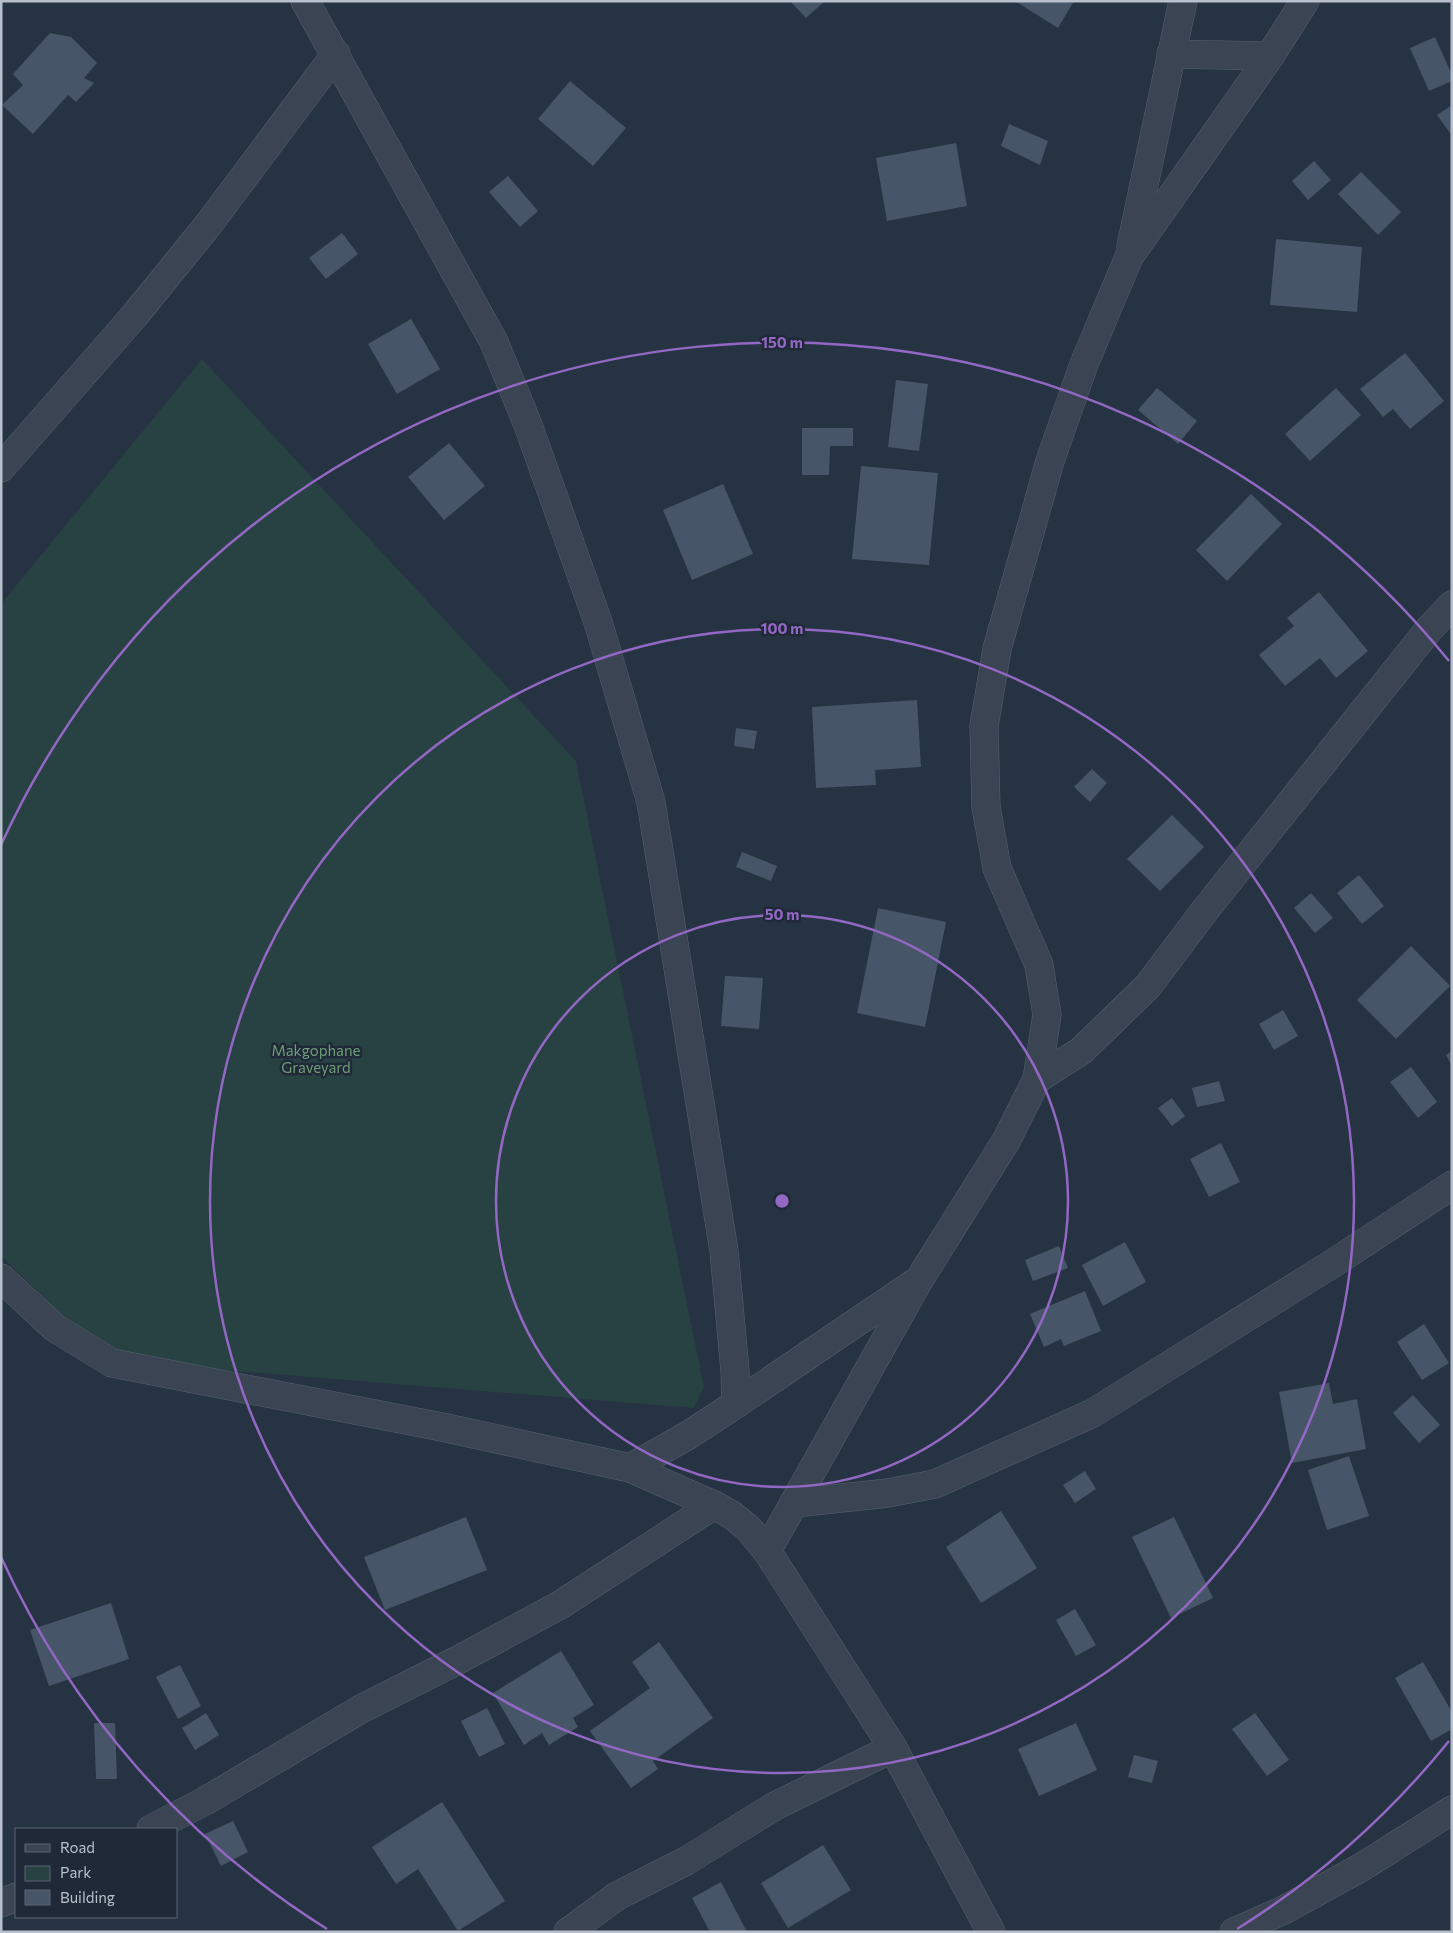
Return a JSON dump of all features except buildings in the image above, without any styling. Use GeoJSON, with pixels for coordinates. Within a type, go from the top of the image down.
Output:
{"type":"FeatureCollection","features":[{"type":"Feature","properties":{"kind":"street"},"geometry":{"type":"LineString","coordinates":[[305,1],[494,342],[528,425],[601,632],[651,802],[724,1251],[735,1371],[736,1404]]}},
{"type":"Feature","properties":{"kind":"street"},"geometry":{"type":"LineString","coordinates":[[767,1552],[796,1503],[918,1280],[1006,1141],[1037,1079],[1047,1015],[1039,965],[997,868],[986,807],[984,726],[997,649],[1050,461],[1084,364],[1129,257],[1183,1]]}},
{"type":"Feature","properties":{"kind":"street"},"geometry":{"type":"LineString","coordinates":[[1129,257],[1270,56],[1305,1]]}},
{"type":"Feature","properties":{"kind":"street"},"geometry":{"type":"LineString","coordinates":[[1,468],[141,308],[208,225],[336,54]]}},
{"type":"Feature","properties":{"kind":"street"},"geometry":{"type":"LineString","coordinates":[[1171,54],[1270,56]]}},
{"type":"Feature","properties":{"kind":"street"},"geometry":{"type":"LineString","coordinates":[[1037,1079],[1082,1051],[1148,986],[1206,909],[1430,628],[1452,605]]}},
{"type":"Feature","properties":{"kind":"street"},"geometry":{"type":"LineString","coordinates":[[796,1503],[888,1492],[935,1484],[1092,1413],[1332,1264],[1452,1185]]}},
{"type":"Feature","properties":{"kind":"street"},"geometry":{"type":"LineString","coordinates":[[1,1278],[55,1328],[112,1363],[442,1427],[630,1468],[714,1504],[732,1515],[748,1528],[767,1552],[893,1748],[991,1932]]}},
{"type":"Feature","properties":{"kind":"street"},"geometry":{"type":"LineString","coordinates":[[630,1468],[687,1436],[918,1280]]}},
{"type":"Feature","properties":{"kind":"street"},"geometry":{"type":"LineString","coordinates":[[153,1828],[213,1796],[361,1709],[560,1605],[714,1504]]}},
{"type":"Feature","properties":{"kind":"street"},"geometry":{"type":"LineString","coordinates":[[568,1932],[617,1896],[686,1860],[775,1806],[893,1748]]}},
{"type":"Feature","properties":{"kind":"street"},"geometry":{"type":"LineString","coordinates":[[1234,1932],[1282,1911],[1362,1867],[1452,1810]]}},
{"type":"Feature","properties":{"kind":"street"},"geometry":{"type":"LineString","coordinates":[[1,1903],[15,1897]]}},
{"type":"Feature","properties":{"kind":"green space","name":"Makgophane Graveyard"},"geometry":{"type":"Polygon","coordinates":[[[202,359],[576,761],[704,1387],[694,1408],[110,1361],[1,1256],[1,604],[202,359]]]}}]}
